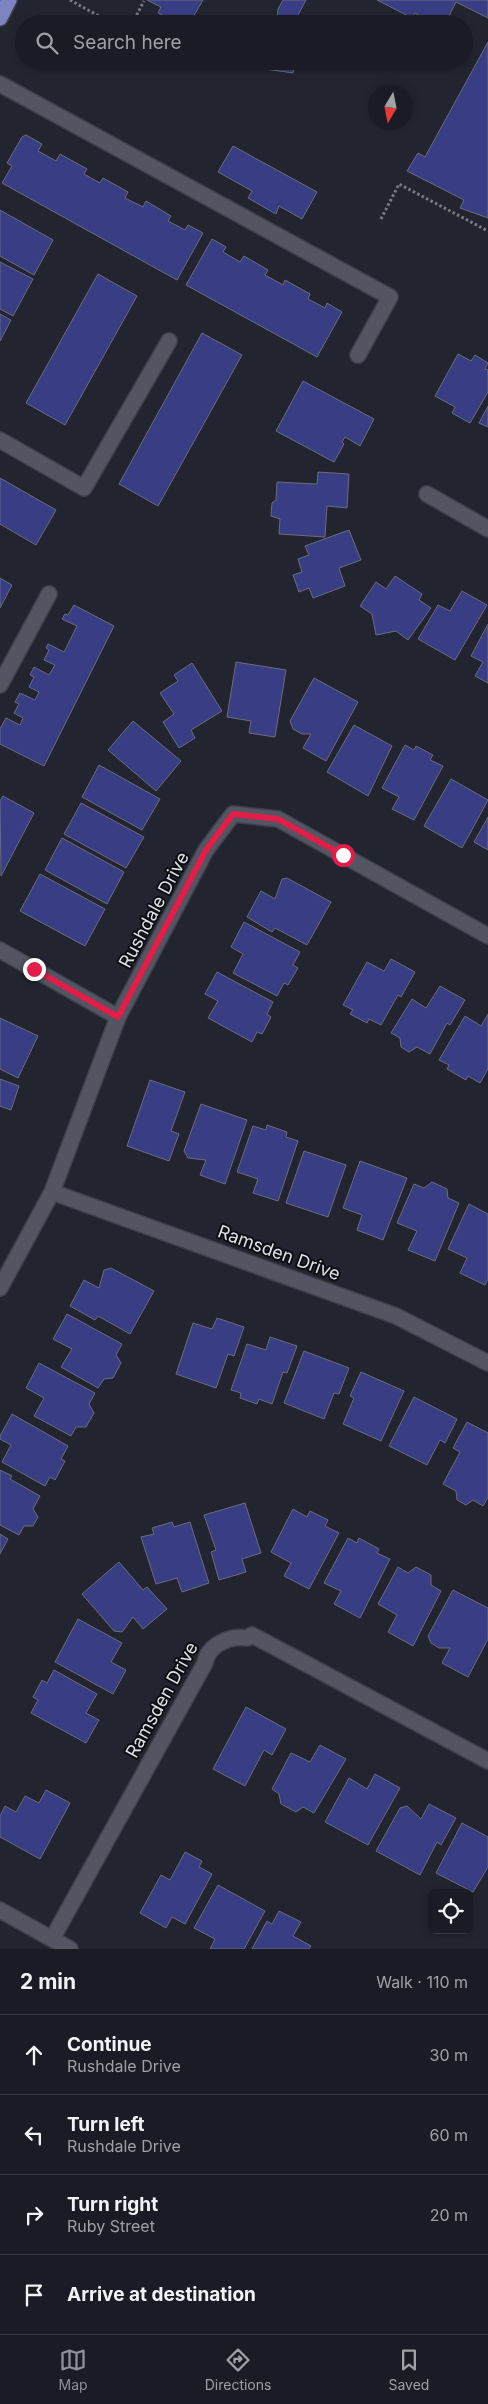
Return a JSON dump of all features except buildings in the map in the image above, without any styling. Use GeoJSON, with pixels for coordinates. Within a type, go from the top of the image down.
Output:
{"type":"FeatureCollection","features":[{"type":"Feature","properties":{"kind":"main road"},"geometry":{"type":"LineString","coordinates":[[0,18],[9,0]]}},
{"type":"Feature","properties":{"kind":"street"},"geometry":{"type":"LineString","coordinates":[[0,84],[390,297],[358,355]]}},
{"type":"Feature","properties":{"kind":"street"},"geometry":{"type":"LineString","coordinates":[[0,440],[84,488],[168,341]]}},
{"type":"Feature","properties":{"kind":"street"},"geometry":{"type":"LineString","coordinates":[[427,494],[488,529]]}},
{"type":"Feature","properties":{"kind":"street"},"geometry":{"type":"LineString","coordinates":[[0,685],[5,662],[48,594]]}},
{"type":"Feature","properties":{"kind":"street","name":"Rushdale Drive"},"geometry":{"type":"LineString","coordinates":[[0,1288],[52,1192],[118,1017],[206,850],[233,814],[278,819],[488,936]]}},
{"type":"Feature","properties":{"kind":"street"},"geometry":{"type":"LineString","coordinates":[[0,950],[118,1017]]}},
{"type":"Feature","properties":{"kind":"street","name":"Ramsden Drive"},"geometry":{"type":"LineString","coordinates":[[52,1192],[396,1316],[488,1363]]}},
{"type":"Feature","properties":{"kind":"street","name":"Ramsden Drive"},"geometry":{"type":"LineString","coordinates":[[52,1939],[205,1663],[206,1655],[216,1645],[230,1639],[247,1638],[252,1635],[259,1640],[267,1642],[488,1761]]}},
{"type":"Feature","properties":{"kind":"street"},"geometry":{"type":"LineString","coordinates":[[0,1910],[70,1949]]}},
{"type":"Feature","properties":{"kind":"path"},"geometry":{"type":"LineString","coordinates":[[70,0],[97,15]]}},
{"type":"Feature","properties":{"kind":"path"},"geometry":{"type":"LineString","coordinates":[[137,15],[144,1]]}},
{"type":"Feature","properties":{"kind":"path"},"geometry":{"type":"LineString","coordinates":[[381,219],[399,184],[488,231]]}},
{"type":"Feature","properties":{"kind":"route"},"geometry":{"type":"LineString","coordinates":[[34,969],[118,1017],[206,850],[233,814],[278,819],[343,855]]}}]}
